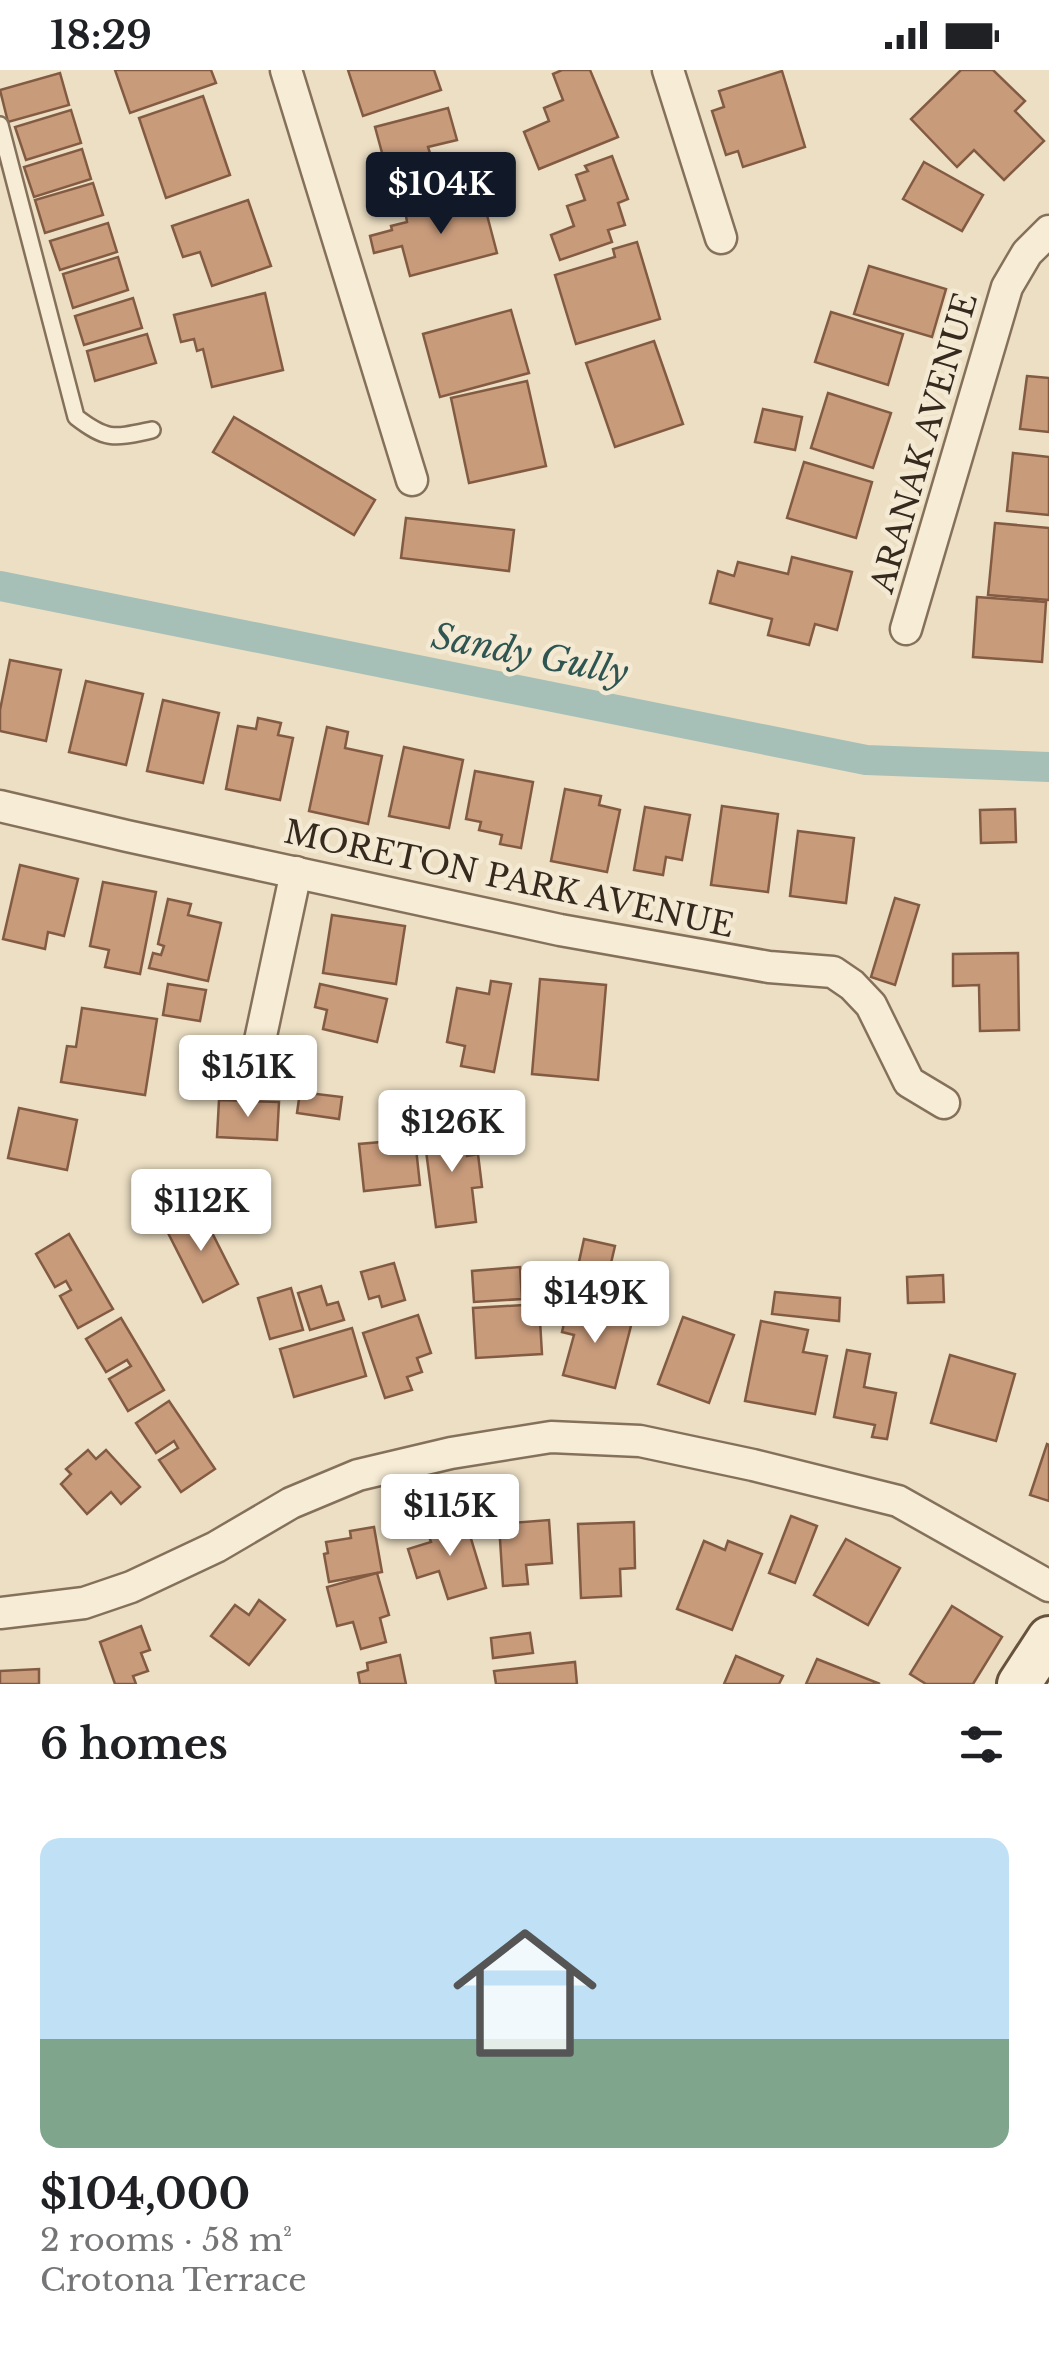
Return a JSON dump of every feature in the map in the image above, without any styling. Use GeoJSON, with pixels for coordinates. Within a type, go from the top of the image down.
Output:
{"type":"FeatureCollection","features":[{"type":"Feature","properties":{"kind":"main road"},"geometry":{"type":"LineString","coordinates":[[1019,1684],[1049,1639]]}},
{"type":"Feature","properties":{"kind":"street"},"geometry":{"type":"LineString","coordinates":[[286,70],[412,480]]}},
{"type":"Feature","properties":{"kind":"street"},"geometry":{"type":"LineString","coordinates":[[668,70],[721,238]]}},
{"type":"Feature","properties":{"kind":"street","name":"ARANAK AVENUE"},"geometry":{"type":"LineString","coordinates":[[906,629],[1007,287],[1049,230]]}},
{"type":"Feature","properties":{"kind":"street","name":"MORETON PARK AVENUE"},"geometry":{"type":"LineString","coordinates":[[0,806],[560,930],[768,968],[833,972],[872,1005],[909,1082],[944,1103]]}},
{"type":"Feature","properties":{"kind":"street"},"geometry":{"type":"LineString","coordinates":[[253,1073],[296,872]]}},
{"type":"Feature","properties":{"kind":"street"},"geometry":{"type":"LineString","coordinates":[[0,1613],[84,1603],[131,1587],[216,1547],[291,1503],[358,1475],[450,1452],[551,1437],[640,1441],[898,1501],[1049,1586]]}},
{"type":"Feature","properties":{"kind":"lane"},"geometry":{"type":"LineString","coordinates":[[0,125],[76,416],[97,433],[120,437],[152,430]]}},
{"type":"Feature","properties":{"kind":"building"},"geometry":{"type":"Polygon","coordinates":[[[115,70],[211,70],[216,83],[130,113],[115,70]]]}},
{"type":"Feature","properties":{"kind":"building"},"geometry":{"type":"Polygon","coordinates":[[[348,70],[434,70],[441,90],[363,116],[348,70]]]}},
{"type":"Feature","properties":{"kind":"building"},"geometry":{"type":"Polygon","coordinates":[[[562,70],[590,70],[618,137],[539,169],[524,132],[549,121],[544,108],[563,100],[553,74],[562,70]]]}},
{"type":"Feature","properties":{"kind":"building"},"geometry":{"type":"Polygon","coordinates":[[[961,70],[993,70],[1025,101],[1015,111],[1044,141],[1004,180],[974,150],[957,167],[911,119],[961,70]]]}},
{"type":"Feature","properties":{"kind":"building"},"geometry":{"type":"Polygon","coordinates":[[[782,71],[805,147],[743,167],[738,151],[726,155],[712,111],[724,107],[719,91],[782,71]]]}},
{"type":"Feature","properties":{"kind":"building"},"geometry":{"type":"Polygon","coordinates":[[[60,73],[69,105],[8,122],[0,90],[60,73]]]}},
{"type":"Feature","properties":{"kind":"building"},"geometry":{"type":"Polygon","coordinates":[[[203,96],[230,175],[166,198],[139,118],[203,96]]]}},
{"type":"Feature","properties":{"kind":"building"},"geometry":{"type":"Polygon","coordinates":[[[448,108],[457,140],[428,147],[434,166],[456,160],[460,177],[394,197],[375,127],[448,108]]]}},
{"type":"Feature","properties":{"kind":"building"},"geometry":{"type":"Polygon","coordinates":[[[71,110],[81,143],[26,160],[15,127],[71,110]]]}},
{"type":"Feature","properties":{"kind":"building"},"geometry":{"type":"Polygon","coordinates":[[[82,149],[91,179],[34,197],[24,167],[82,149]]]}},
{"type":"Feature","properties":{"kind":"building"},"geometry":{"type":"Polygon","coordinates":[[[612,156],[628,199],[618,203],[625,225],[608,230],[612,242],[560,260],[551,235],[574,226],[567,206],[585,200],[576,175],[588,171],[585,166],[612,156]]]}},
{"type":"Feature","properties":{"kind":"building"},"geometry":{"type":"Polygon","coordinates":[[[924,162],[983,195],[962,231],[903,199],[924,162]]]}},
{"type":"Feature","properties":{"kind":"building"},"geometry":{"type":"Polygon","coordinates":[[[93,183],[103,215],[45,233],[35,200],[93,183]]]}},
{"type":"Feature","properties":{"kind":"building"},"geometry":{"type":"Polygon","coordinates":[[[482,196],[497,253],[410,276],[402,246],[374,253],[370,236],[407,222],[406,216],[482,196]]]}},
{"type":"Feature","properties":{"kind":"building"},"geometry":{"type":"Polygon","coordinates":[[[248,200],[271,266],[212,286],[200,252],[183,257],[172,226],[248,200]]]}},
{"type":"Feature","properties":{"kind":"building"},"geometry":{"type":"Polygon","coordinates":[[[108,223],[117,252],[60,270],[50,241],[108,223]]]}},
{"type":"Feature","properties":{"kind":"building"},"geometry":{"type":"Polygon","coordinates":[[[637,242],[660,319],[576,344],[555,275],[615,257],[613,249],[637,242]]]}},
{"type":"Feature","properties":{"kind":"building"},"geometry":{"type":"Polygon","coordinates":[[[118,257],[128,290],[73,308],[63,274],[118,257]]]}},
{"type":"Feature","properties":{"kind":"building"},"geometry":{"type":"Polygon","coordinates":[[[869,266],[946,289],[932,337],[854,314],[869,266]]]}},
{"type":"Feature","properties":{"kind":"building"},"geometry":{"type":"Polygon","coordinates":[[[265,293],[283,370],[212,387],[203,349],[197,351],[194,339],[181,342],[174,315],[265,293]]]}},
{"type":"Feature","properties":{"kind":"building"},"geometry":{"type":"Polygon","coordinates":[[[133,298],[142,328],[84,345],[75,316],[133,298]]]}},
{"type":"Feature","properties":{"kind":"building"},"geometry":{"type":"Polygon","coordinates":[[[511,310],[529,373],[440,397],[423,334],[511,310]]]}},
{"type":"Feature","properties":{"kind":"building"},"geometry":{"type":"Polygon","coordinates":[[[831,312],[903,334],[888,385],[815,362],[831,312]]]}},
{"type":"Feature","properties":{"kind":"building"},"geometry":{"type":"Polygon","coordinates":[[[147,334],[156,363],[95,381],[87,351],[147,334]]]}},
{"type":"Feature","properties":{"kind":"building"},"geometry":{"type":"Polygon","coordinates":[[[654,341],[683,424],[615,447],[586,363],[654,341]]]}},
{"type":"Feature","properties":{"kind":"building"},"geometry":{"type":"Polygon","coordinates":[[[1027,376],[1049,378],[1049,432],[1020,429],[1027,376]]]}},
{"type":"Feature","properties":{"kind":"building"},"geometry":{"type":"Polygon","coordinates":[[[527,381],[546,466],[469,483],[451,398],[527,381]]]}},
{"type":"Feature","properties":{"kind":"building"},"geometry":{"type":"Polygon","coordinates":[[[828,393],[891,413],[873,468],[811,448],[828,393]]]}},
{"type":"Feature","properties":{"kind":"building"},"geometry":{"type":"Polygon","coordinates":[[[763,409],[802,417],[795,450],[755,442],[763,409]]]}},
{"type":"Feature","properties":{"kind":"building"},"geometry":{"type":"Polygon","coordinates":[[[234,417],[375,500],[354,535],[213,452],[234,417]]]}},
{"type":"Feature","properties":{"kind":"building"},"geometry":{"type":"Polygon","coordinates":[[[1013,453],[1049,457],[1049,515],[1007,511],[1013,453]]]}},
{"type":"Feature","properties":{"kind":"building"},"geometry":{"type":"Polygon","coordinates":[[[804,462],[872,482],[856,538],[787,518],[804,462]]]}},
{"type":"Feature","properties":{"kind":"building"},"geometry":{"type":"Polygon","coordinates":[[[406,518],[514,530],[509,571],[401,558],[406,518]]]}},
{"type":"Feature","properties":{"kind":"building"},"geometry":{"type":"Polygon","coordinates":[[[995,523],[1049,528],[1049,600],[988,595],[995,523]]]}},
{"type":"Feature","properties":{"kind":"building"},"geometry":{"type":"Polygon","coordinates":[[[792,557],[852,572],[837,630],[815,624],[809,645],[768,635],[772,619],[710,603],[718,571],[734,576],[738,562],[788,574],[792,557]]]}},
{"type":"Feature","properties":{"kind":"building"},"geometry":{"type":"Polygon","coordinates":[[[977,597],[1046,602],[1042,662],[973,657],[977,597]]]}},
{"type":"Feature","properties":{"kind":"building"},"geometry":{"type":"Polygon","coordinates":[[[10,660],[61,670],[46,741],[0,731],[10,660]]]}},
{"type":"Feature","properties":{"kind":"building"},"geometry":{"type":"Polygon","coordinates":[[[86,681],[143,694],[126,765],[69,752],[86,681]]]}},
{"type":"Feature","properties":{"kind":"building"},"geometry":{"type":"Polygon","coordinates":[[[163,700],[219,713],[203,783],[147,771],[163,700]]]}},
{"type":"Feature","properties":{"kind":"building"},"geometry":{"type":"Polygon","coordinates":[[[258,718],[281,723],[278,735],[293,738],[280,800],[226,789],[238,726],[256,729],[258,718]]]}},
{"type":"Feature","properties":{"kind":"building"},"geometry":{"type":"Polygon","coordinates":[[[327,727],[348,732],[345,748],[382,756],[368,824],[309,811],[327,727]]]}},
{"type":"Feature","properties":{"kind":"building"},"geometry":{"type":"Polygon","coordinates":[[[404,747],[463,760],[449,828],[389,816],[404,747]]]}},
{"type":"Feature","properties":{"kind":"building"},"geometry":{"type":"Polygon","coordinates":[[[475,771],[533,782],[521,848],[500,844],[502,835],[479,830],[481,822],[466,819],[475,771]]]}},
{"type":"Feature","properties":{"kind":"building"},"geometry":{"type":"Polygon","coordinates":[[[565,789],[601,796],[599,805],[620,810],[607,872],[551,861],[565,789]]]}},
{"type":"Feature","properties":{"kind":"building"},"geometry":{"type":"Polygon","coordinates":[[[722,806],[778,814],[768,892],[711,885],[722,806]]]}},
{"type":"Feature","properties":{"kind":"building"},"geometry":{"type":"Polygon","coordinates":[[[645,807],[690,815],[682,860],[666,857],[663,875],[634,870],[645,807]]]}},
{"type":"Feature","properties":{"kind":"building"},"geometry":{"type":"Polygon","coordinates":[[[1015,809],[1016,842],[981,843],[980,810],[1015,809]]]}},
{"type":"Feature","properties":{"kind":"building"},"geometry":{"type":"Polygon","coordinates":[[[798,831],[854,838],[846,903],[790,896],[798,831]]]}},
{"type":"Feature","properties":{"kind":"building"},"geometry":{"type":"Polygon","coordinates":[[[20,865],[78,879],[64,936],[48,932],[45,949],[3,939],[20,865]]]}},
{"type":"Feature","properties":{"kind":"building"},"geometry":{"type":"Polygon","coordinates":[[[103,882],[156,892],[140,974],[105,967],[109,950],[90,946],[103,882]]]}},
{"type":"Feature","properties":{"kind":"building"},"geometry":{"type":"Polygon","coordinates":[[[895,898],[919,905],[895,985],[871,977],[895,898]]]}},
{"type":"Feature","properties":{"kind":"building"},"geometry":{"type":"Polygon","coordinates":[[[168,899],[191,904],[188,915],[221,923],[208,981],[149,968],[153,953],[161,955],[164,946],[158,944],[168,899]]]}},
{"type":"Feature","properties":{"kind":"building"},"geometry":{"type":"Polygon","coordinates":[[[332,915],[405,926],[396,984],[323,973],[332,915]]]}},
{"type":"Feature","properties":{"kind":"building"},"geometry":{"type":"Polygon","coordinates":[[[1018,953],[1019,1030],[980,1031],[979,985],[953,986],[953,954],[1018,953]]]}},
{"type":"Feature","properties":{"kind":"building"},"geometry":{"type":"Polygon","coordinates":[[[540,979],[606,985],[598,1080],[532,1074],[540,979]]]}},
{"type":"Feature","properties":{"kind":"building"},"geometry":{"type":"Polygon","coordinates":[[[491,981],[511,984],[494,1072],[461,1066],[465,1046],[447,1042],[457,988],[489,994],[491,981]]]}},
{"type":"Feature","properties":{"kind":"building"},"geometry":{"type":"Polygon","coordinates":[[[168,984],[206,990],[200,1021],[163,1015],[168,984]]]}},
{"type":"Feature","properties":{"kind":"building"},"geometry":{"type":"Polygon","coordinates":[[[320,984],[387,999],[377,1042],[323,1029],[327,1010],[315,1007],[320,984]]]}},
{"type":"Feature","properties":{"kind":"building"},"geometry":{"type":"Polygon","coordinates":[[[82,1008],[157,1019],[145,1095],[61,1082],[67,1046],[76,1047],[82,1008]]]}},
{"type":"Feature","properties":{"kind":"building"},"geometry":{"type":"Polygon","coordinates":[[[300,1092],[342,1097],[339,1119],[297,1113],[300,1092]]]}},
{"type":"Feature","properties":{"kind":"building"},"geometry":{"type":"Polygon","coordinates":[[[219,1100],[279,1102],[277,1140],[217,1137],[219,1100]]]}},
{"type":"Feature","properties":{"kind":"building"},"geometry":{"type":"Polygon","coordinates":[[[19,1108],[77,1120],[67,1170],[8,1158],[19,1108]]]}},
{"type":"Feature","properties":{"kind":"building"},"geometry":{"type":"Polygon","coordinates":[[[464,1123],[467,1156],[478,1154],[482,1187],[472,1188],[476,1222],[436,1227],[423,1128],[464,1123]]]}},
{"type":"Feature","properties":{"kind":"building"},"geometry":{"type":"Polygon","coordinates":[[[415,1139],[420,1185],[364,1191],[359,1144],[415,1139]]]}},
{"type":"Feature","properties":{"kind":"building"},"geometry":{"type":"Polygon","coordinates":[[[199,1207],[238,1284],[203,1302],[164,1225],[199,1207]]]}},
{"type":"Feature","properties":{"kind":"building"},"geometry":{"type":"Polygon","coordinates":[[[69,1234],[113,1309],[78,1328],[60,1296],[71,1290],[66,1281],[55,1287],[36,1254],[69,1234]]]}},
{"type":"Feature","properties":{"kind":"building"},"geometry":{"type":"Polygon","coordinates":[[[584,1239],[615,1246],[600,1310],[565,1302],[584,1239]]]}},
{"type":"Feature","properties":{"kind":"building"},"geometry":{"type":"Polygon","coordinates":[[[394,1263],[405,1300],[382,1307],[379,1296],[369,1299],[361,1272],[394,1263]]]}},
{"type":"Feature","properties":{"kind":"building"},"geometry":{"type":"Polygon","coordinates":[[[520,1267],[522,1299],[474,1302],[472,1271],[520,1267]]]}},
{"type":"Feature","properties":{"kind":"building"},"geometry":{"type":"Polygon","coordinates":[[[943,1275],[944,1302],[908,1303],[907,1277],[943,1275]]]}},
{"type":"Feature","properties":{"kind":"building"},"geometry":{"type":"Polygon","coordinates":[[[321,1286],[327,1305],[338,1302],[344,1320],[310,1330],[298,1293],[321,1286]]]}},
{"type":"Feature","properties":{"kind":"building"},"geometry":{"type":"Polygon","coordinates":[[[291,1288],[303,1330],[270,1339],[258,1298],[291,1288]]]}},
{"type":"Feature","properties":{"kind":"building"},"geometry":{"type":"Polygon","coordinates":[[[775,1292],[840,1298],[839,1321],[772,1314],[775,1292]]]}},
{"type":"Feature","properties":{"kind":"building"},"geometry":{"type":"Polygon","coordinates":[[[539,1304],[542,1354],[476,1358],[473,1308],[539,1304]]]}},
{"type":"Feature","properties":{"kind":"building"},"geometry":{"type":"Polygon","coordinates":[[[568,1306],[632,1322],[615,1388],[563,1375],[574,1335],[562,1332],[568,1306]]]}},
{"type":"Feature","properties":{"kind":"building"},"geometry":{"type":"Polygon","coordinates":[[[418,1315],[431,1353],[417,1358],[422,1372],[407,1377],[412,1390],[385,1398],[363,1333],[418,1315]]]}},
{"type":"Feature","properties":{"kind":"building"},"geometry":{"type":"Polygon","coordinates":[[[683,1317],[734,1335],[709,1403],[658,1384],[683,1317]]]}},
{"type":"Feature","properties":{"kind":"building"},"geometry":{"type":"Polygon","coordinates":[[[121,1318],[164,1390],[128,1411],[109,1379],[131,1366],[127,1360],[106,1372],[86,1339],[121,1318]]]}},
{"type":"Feature","properties":{"kind":"building"},"geometry":{"type":"Polygon","coordinates":[[[761,1321],[808,1330],[803,1352],[827,1356],[815,1414],[745,1401],[761,1321]]]}},
{"type":"Feature","properties":{"kind":"building"},"geometry":{"type":"Polygon","coordinates":[[[352,1328],[366,1376],[294,1397],[280,1349],[352,1328]]]}},
{"type":"Feature","properties":{"kind":"building"},"geometry":{"type":"Polygon","coordinates":[[[847,1350],[870,1354],[864,1387],[896,1393],[887,1439],[872,1437],[875,1425],[834,1417],[847,1350]]]}},
{"type":"Feature","properties":{"kind":"building"},"geometry":{"type":"Polygon","coordinates":[[[950,1355],[1015,1374],[996,1441],[931,1423],[950,1355]]]}},
{"type":"Feature","properties":{"kind":"building"},"geometry":{"type":"Polygon","coordinates":[[[169,1401],[215,1469],[181,1492],[159,1460],[178,1448],[174,1441],[156,1453],[136,1423],[169,1401]]]}},
{"type":"Feature","properties":{"kind":"building"},"geometry":{"type":"Polygon","coordinates":[[[1049,1445],[1049,1501],[1030,1495],[1049,1445]]]}},
{"type":"Feature","properties":{"kind":"building"},"geometry":{"type":"Polygon","coordinates":[[[88,1450],[96,1459],[106,1450],[140,1487],[121,1504],[111,1492],[87,1514],[61,1484],[71,1474],[66,1469],[88,1450]]]}},
{"type":"Feature","properties":{"kind":"building"},"geometry":{"type":"Polygon","coordinates":[[[791,1516],[817,1526],[795,1583],[769,1573],[791,1516]]]}},
{"type":"Feature","properties":{"kind":"building"},"geometry":{"type":"Polygon","coordinates":[[[465,1519],[486,1588],[448,1599],[439,1571],[417,1578],[408,1549],[431,1542],[427,1531],[465,1519]]]}},
{"type":"Feature","properties":{"kind":"building"},"geometry":{"type":"Polygon","coordinates":[[[549,1520],[552,1563],[526,1565],[528,1584],[503,1586],[499,1524],[549,1520]]]}},
{"type":"Feature","properties":{"kind":"building"},"geometry":{"type":"Polygon","coordinates":[[[634,1522],[635,1568],[620,1569],[621,1596],[581,1598],[578,1524],[634,1522]]]}},
{"type":"Feature","properties":{"kind":"building"},"geometry":{"type":"Polygon","coordinates":[[[374,1527],[382,1572],[329,1582],[326,1542],[351,1538],[350,1531],[374,1527]]]}},
{"type":"Feature","properties":{"kind":"building"},"geometry":{"type":"Polygon","coordinates":[[[846,1539],[900,1568],[868,1625],[814,1595],[846,1539]]]}},
{"type":"Feature","properties":{"kind":"building"},"geometry":{"type":"Polygon","coordinates":[[[704,1541],[725,1550],[728,1541],[762,1554],[732,1630],[677,1609],[704,1541]]]}},
{"type":"Feature","properties":{"kind":"building"},"geometry":{"type":"Polygon","coordinates":[[[377,1573],[389,1615],[380,1618],[386,1642],[361,1649],[353,1622],[337,1626],[327,1587],[377,1573]]]}},
{"type":"Feature","properties":{"kind":"building"},"geometry":{"type":"Polygon","coordinates":[[[259,1600],[285,1620],[249,1665],[211,1636],[235,1605],[249,1615],[259,1600]]]}},
{"type":"Feature","properties":{"kind":"building"},"geometry":{"type":"Polygon","coordinates":[[[952,1606],[1002,1637],[973,1684],[926,1684],[910,1674],[952,1606]]]}},
{"type":"Feature","properties":{"kind":"building"},"geometry":{"type":"Polygon","coordinates":[[[141,1626],[150,1650],[141,1653],[148,1671],[133,1676],[136,1684],[115,1684],[100,1642],[141,1626]]]}},
{"type":"Feature","properties":{"kind":"building"},"geometry":{"type":"Polygon","coordinates":[[[530,1633],[533,1653],[493,1658],[491,1638],[530,1633]]]}},
{"type":"Feature","properties":{"kind":"building"},"geometry":{"type":"Polygon","coordinates":[[[400,1655],[406,1684],[360,1684],[358,1673],[368,1670],[367,1663],[400,1655]]]}},
{"type":"Feature","properties":{"kind":"building"},"geometry":{"type":"Polygon","coordinates":[[[736,1656],[783,1676],[779,1684],[724,1684],[736,1656]]]}},
{"type":"Feature","properties":{"kind":"building"},"geometry":{"type":"Polygon","coordinates":[[[817,1659],[880,1684],[806,1684],[817,1659]]]}},
{"type":"Feature","properties":{"kind":"building"},"geometry":{"type":"Polygon","coordinates":[[[575,1662],[577,1684],[496,1684],[494,1671],[575,1662]]]}},
{"type":"Feature","properties":{"kind":"building"},"geometry":{"type":"Polygon","coordinates":[[[39,1669],[39,1684],[0,1684],[0,1671],[39,1669]]]}},
{"type":"Feature","properties":{"kind":"waterway","name":"Sandy Gully"},"geometry":{"type":"LineString","coordinates":[[0,586],[866,760],[1049,767]]}}]}
